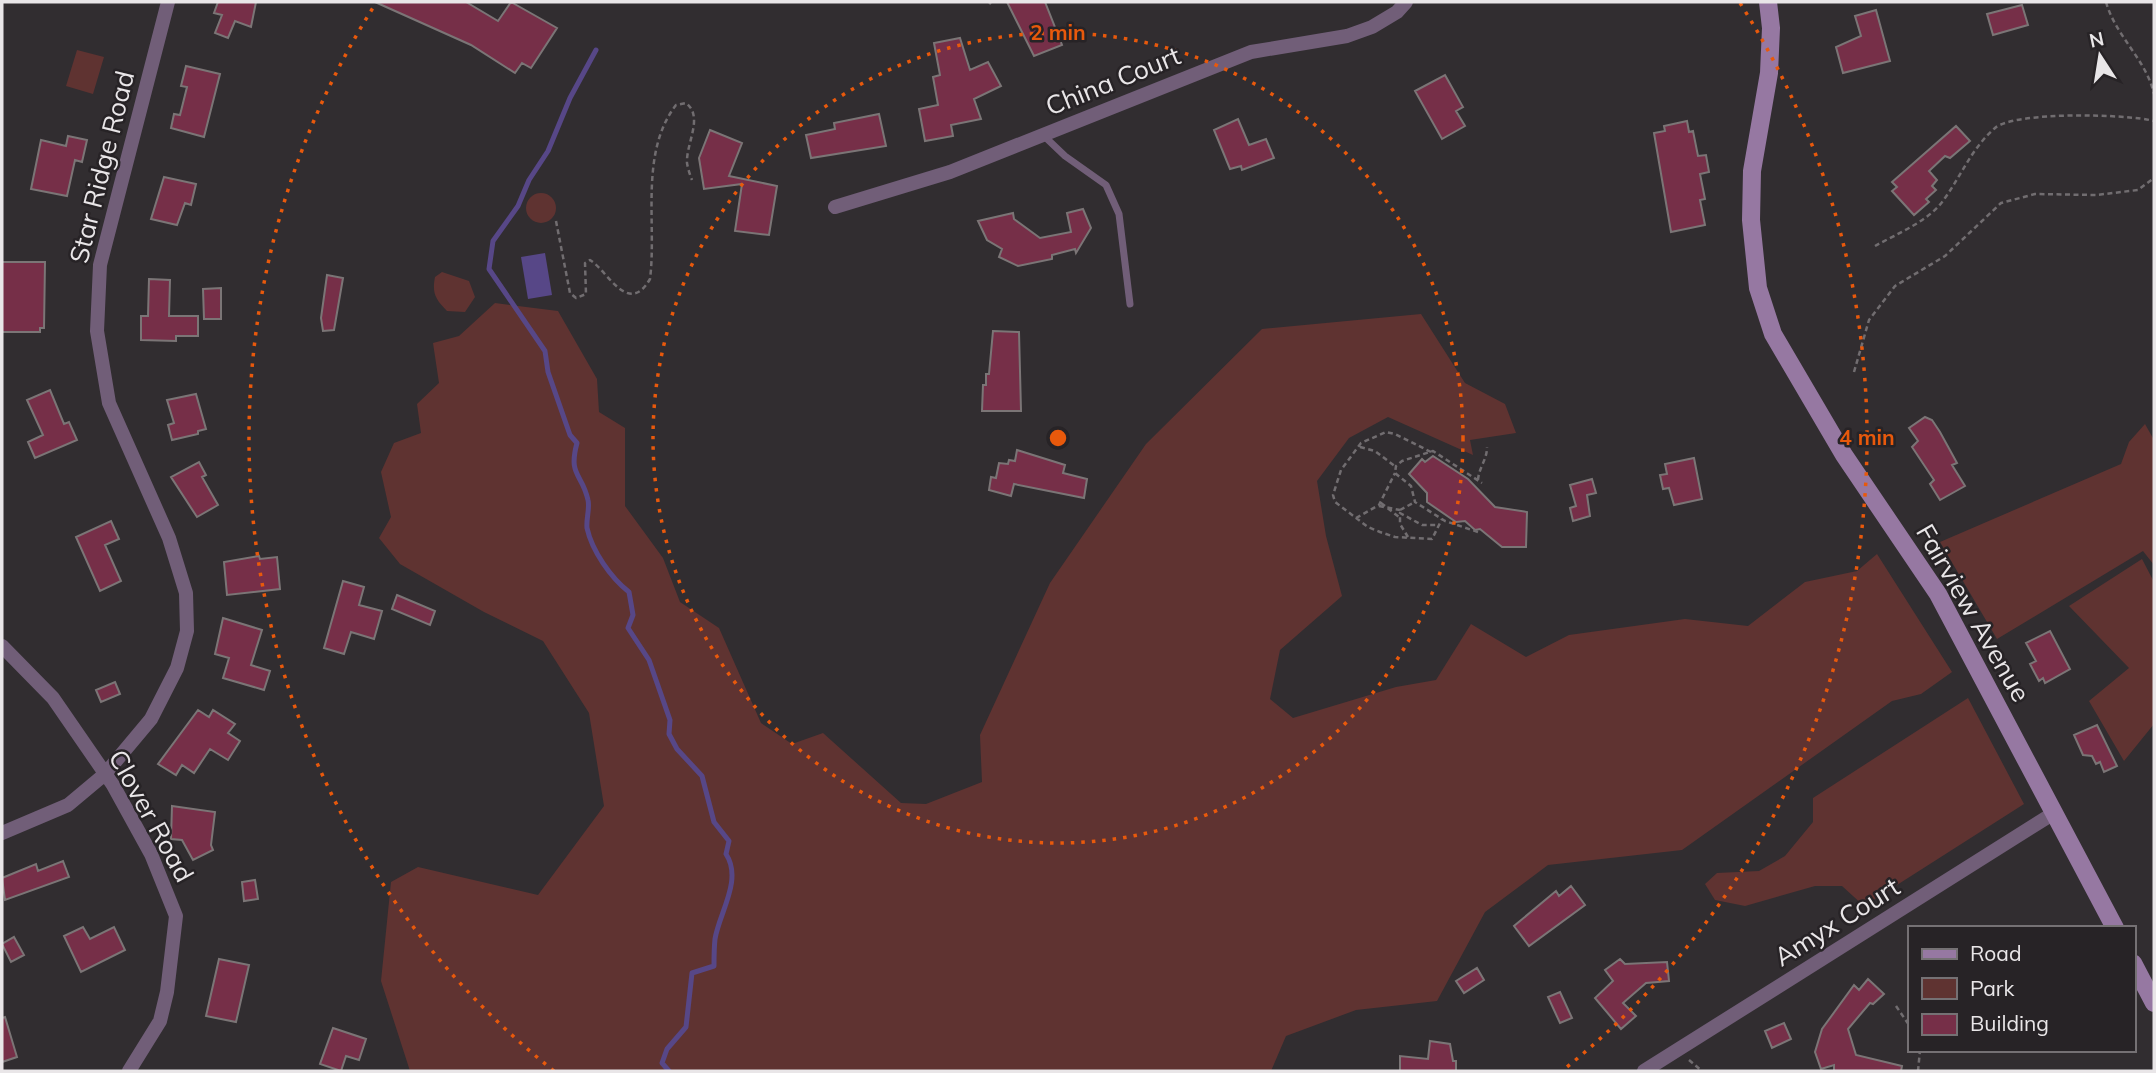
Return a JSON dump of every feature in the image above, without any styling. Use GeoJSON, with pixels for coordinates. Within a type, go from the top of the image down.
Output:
{"type":"FeatureCollection","features":[{"type":"Feature","properties":{"kind":"main road","name":"Fairview Avenue"},"geometry":{"type":"LineString","coordinates":[[1768,2],[1771,28],[1769,73],[1752,171],[1751,220],[1758,288],[1773,334],[1844,455],[1938,594],[2114,926]]}},
{"type":"Feature","properties":{"kind":"main road"},"geometry":{"type":"LineString","coordinates":[[2135,967],[2154,1003]]}},
{"type":"Feature","properties":{"kind":"street","name":"Star Ridge Road"},"geometry":{"type":"LineString","coordinates":[[2,833],[68,805],[105,774],[151,719],[177,668],[187,631],[186,593],[169,538],[109,403],[97,331],[100,265],[168,2]]}},
{"type":"Feature","properties":{"kind":"street","name":"China Court"},"geometry":{"type":"LineString","coordinates":[[835,206],[950,172],[1251,52],[1347,36],[1372,27],[1397,12],[1406,2]]}},
{"type":"Feature","properties":{"kind":"street","name":"Clover Road"},"geometry":{"type":"LineString","coordinates":[[2,646],[53,698],[105,774],[151,854],[176,916],[167,992],[160,1021],[129,1071]]}},
{"type":"Feature","properties":{"kind":"street","name":"Amyx Court"},"geometry":{"type":"LineString","coordinates":[[1644,1071],[2054,813]]}},
{"type":"Feature","properties":{"kind":"lane"},"geometry":{"type":"LineString","coordinates":[[1044,136],[1065,156],[1106,185],[1119,214],[1130,304]]}},
{"type":"Feature","properties":{"kind":"path"},"geometry":{"type":"LineString","coordinates":[[2106,2],[2121,37],[2143,64],[2154,94]]}},
{"type":"Feature","properties":{"kind":"path"},"geometry":{"type":"LineString","coordinates":[[556,221],[570,293],[576,298],[586,294],[585,263],[590,260],[622,291],[634,293],[645,289],[650,279],[652,184],[658,147],[668,115],[676,105],[686,103],[693,108],[695,119],[687,163],[692,180]]}},
{"type":"Feature","properties":{"kind":"path"},"geometry":{"type":"LineString","coordinates":[[1875,246],[1926,217],[1936,208],[1945,199],[1964,163],[1997,126],[2016,119],[2052,115],[2154,120]]}},
{"type":"Feature","properties":{"kind":"path"},"geometry":{"type":"LineString","coordinates":[[1854,372],[1869,320],[1895,286],[1945,256],[2001,203],[2035,194],[2096,195],[2138,190],[2154,178]]}},
{"type":"Feature","properties":{"kind":"path"},"geometry":{"type":"LineString","coordinates":[[1442,519],[1432,539],[1380,532],[1335,502],[1333,495],[1341,480],[1341,470],[1357,446],[1386,432],[1431,452],[1480,482],[1479,471],[1487,459],[1487,447]]}},
{"type":"Feature","properties":{"kind":"path"},"geometry":{"type":"LineString","coordinates":[[1357,446],[1375,451],[1396,467]]}},
{"type":"Feature","properties":{"kind":"path"},"geometry":{"type":"LineString","coordinates":[[1356,518],[1379,505],[1396,467],[1402,461],[1431,452]]}},
{"type":"Feature","properties":{"kind":"path"},"geometry":{"type":"LineString","coordinates":[[1395,473],[1411,486],[1415,502],[1442,519],[1478,532]]}},
{"type":"Feature","properties":{"kind":"path"},"geometry":{"type":"LineString","coordinates":[[1400,513],[1415,502]]}},
{"type":"Feature","properties":{"kind":"path"},"geometry":{"type":"LineString","coordinates":[[1379,505],[1422,524],[1438,525]]}},
{"type":"Feature","properties":{"kind":"path"},"geometry":{"type":"LineString","coordinates":[[1400,513],[1408,537]]}},
{"type":"Feature","properties":{"kind":"path"},"geometry":{"type":"LineString","coordinates":[[1896,1006],[1908,1024]]}},
{"type":"Feature","properties":{"kind":"path"},"geometry":{"type":"LineString","coordinates":[[1918,1071],[1920,1052]]}},
{"type":"Feature","properties":{"kind":"green space"},"geometry":{"type":"Polygon","coordinates":[[[77,50],[104,57],[93,94],[66,86],[77,50]]]}},
{"type":"Feature","properties":{"kind":"green space"},"geometry":{"type":"Polygon","coordinates":[[[541,193],[552,197],[556,208],[552,219],[541,223],[530,219],[526,208],[530,197],[541,193]]]}},
{"type":"Feature","properties":{"kind":"green space"},"geometry":{"type":"Polygon","coordinates":[[[442,272],[469,281],[475,297],[465,312],[447,311],[437,299],[434,292],[435,277],[442,272]]]}},
{"type":"Feature","properties":{"kind":"green space"},"geometry":{"type":"Polygon","coordinates":[[[495,303],[558,311],[597,379],[599,412],[625,428],[625,506],[663,558],[680,602],[719,628],[761,723],[792,744],[823,733],[901,803],[926,804],[982,782],[980,735],[1050,583],[1146,444],[1262,329],[1421,314],[1465,383],[1505,404],[1516,433],[1470,440],[1473,455],[1388,417],[1349,438],[1317,481],[1326,536],[1342,596],[1280,650],[1270,699],[1293,718],[1396,687],[1436,680],[1471,624],[1526,657],[1569,635],[1685,619],[1748,626],[1805,582],[1857,571],[1877,554],[1952,672],[1921,694],[1892,701],[1682,850],[1548,865],[1485,912],[1437,1001],[1356,1010],[1286,1036],[1271,1071],[410,1071],[381,981],[391,882],[418,867],[538,895],[604,806],[589,713],[543,641],[484,612],[400,564],[379,538],[391,517],[381,472],[394,443],[421,433],[417,404],[439,383],[433,343],[459,336],[495,303]]]}},
{"type":"Feature","properties":{"kind":"green space"},"geometry":{"type":"Polygon","coordinates":[[[2145,424],[2154,440],[2154,565],[2143,551],[1997,639],[1940,542],[2121,464],[2129,442],[2145,424]]]}},
{"type":"Feature","properties":{"kind":"green space"},"geometry":{"type":"Polygon","coordinates":[[[2142,559],[2154,582],[2154,724],[2124,761],[2089,701],[2129,668],[2069,606],[2142,559]]]}},
{"type":"Feature","properties":{"kind":"green space"},"geometry":{"type":"Polygon","coordinates":[[[1968,698],[2024,804],[1864,906],[1842,886],[1815,886],[1745,906],[1715,900],[1705,884],[1717,873],[1759,871],[1785,856],[1813,822],[1813,798],[1968,698]]]}},
{"type":"Feature","properties":{"kind":"shaded area"},"geometry":{"type":"Polygon","coordinates":[[[545,253],[552,295],[528,299],[521,257],[545,253]]]}},
{"type":"Feature","properties":{"kind":"building"},"geometry":{"type":"Polygon","coordinates":[[[218,2],[256,2],[251,27],[235,21],[228,38],[215,33],[222,15],[214,13],[218,2]]]}},
{"type":"Feature","properties":{"kind":"building"},"geometry":{"type":"Polygon","coordinates":[[[375,2],[466,2],[498,21],[511,2],[557,28],[531,68],[522,63],[515,73],[471,45],[375,2]]]}},
{"type":"Feature","properties":{"kind":"building"},"geometry":{"type":"Polygon","coordinates":[[[1007,2],[1045,2],[1062,45],[1034,56],[1007,2]]]}},
{"type":"Feature","properties":{"kind":"building"},"geometry":{"type":"Polygon","coordinates":[[[2022,5],[2028,25],[1993,35],[1987,14],[2022,5]]]}},
{"type":"Feature","properties":{"kind":"building"},"geometry":{"type":"Polygon","coordinates":[[[1876,10],[1890,61],[1843,73],[1836,47],[1861,36],[1855,16],[1876,10]]]}},
{"type":"Feature","properties":{"kind":"building"},"geometry":{"type":"Polygon","coordinates":[[[960,38],[970,70],[988,62],[1001,86],[974,99],[981,119],[951,125],[953,136],[925,141],[919,109],[938,105],[933,77],[940,75],[934,43],[960,38]]]}},
{"type":"Feature","properties":{"kind":"building"},"geometry":{"type":"Polygon","coordinates":[[[186,66],[220,74],[204,137],[171,128],[174,114],[180,115],[187,87],[181,86],[186,66]]]}},
{"type":"Feature","properties":{"kind":"building"},"geometry":{"type":"Polygon","coordinates":[[[1445,75],[1463,107],[1456,111],[1465,126],[1442,139],[1415,91],[1445,75]]]}},
{"type":"Feature","properties":{"kind":"building"},"geometry":{"type":"Polygon","coordinates":[[[879,114],[886,146],[811,158],[806,135],[835,129],[834,123],[879,114]]]}},
{"type":"Feature","properties":{"kind":"building"},"geometry":{"type":"Polygon","coordinates":[[[1238,119],[1249,145],[1266,139],[1274,158],[1242,170],[1241,166],[1230,169],[1214,130],[1238,119]]]}},
{"type":"Feature","properties":{"kind":"building"},"geometry":{"type":"Polygon","coordinates":[[[1687,121],[1689,132],[1693,131],[1698,156],[1706,155],[1709,172],[1700,174],[1705,199],[1700,200],[1705,225],[1671,232],[1654,133],[1665,131],[1664,126],[1687,121]]]}},
{"type":"Feature","properties":{"kind":"building"},"geometry":{"type":"Polygon","coordinates":[[[1956,126],[1970,141],[1950,158],[1945,156],[1929,171],[1937,180],[1932,186],[1936,190],[1926,199],[1929,202],[1914,215],[1892,191],[1897,187],[1892,182],[1956,126]]]}},
{"type":"Feature","properties":{"kind":"building"},"geometry":{"type":"Polygon","coordinates":[[[710,130],[742,143],[729,176],[777,186],[769,235],[735,231],[742,184],[704,189],[699,158],[710,130]]]}},
{"type":"Feature","properties":{"kind":"building"},"geometry":{"type":"Polygon","coordinates":[[[68,136],[87,140],[82,162],[75,160],[67,196],[31,189],[41,140],[66,146],[68,136]]]}},
{"type":"Feature","properties":{"kind":"building"},"geometry":{"type":"Polygon","coordinates":[[[164,177],[196,184],[191,205],[185,203],[177,225],[151,219],[164,177]]]}},
{"type":"Feature","properties":{"kind":"building"},"geometry":{"type":"Polygon","coordinates":[[[1083,209],[1091,228],[1076,253],[1075,249],[1052,255],[1052,259],[1018,266],[999,257],[1002,249],[987,240],[978,221],[1013,213],[1014,219],[1040,238],[1071,232],[1067,213],[1083,209]]]}},
{"type":"Feature","properties":{"kind":"building"},"geometry":{"type":"Polygon","coordinates":[[[2,262],[45,262],[44,328],[40,328],[40,332],[2,332],[2,262]]]}},
{"type":"Feature","properties":{"kind":"building"},"geometry":{"type":"Polygon","coordinates":[[[327,275],[343,278],[334,330],[323,331],[321,318],[327,275]]]}},
{"type":"Feature","properties":{"kind":"building"},"geometry":{"type":"Polygon","coordinates":[[[149,279],[170,280],[169,316],[198,316],[198,336],[176,336],[176,341],[141,340],[141,316],[148,316],[149,279]]]}},
{"type":"Feature","properties":{"kind":"building"},"geometry":{"type":"Polygon","coordinates":[[[221,288],[221,319],[204,319],[203,289],[221,288]]]}},
{"type":"Feature","properties":{"kind":"building"},"geometry":{"type":"Polygon","coordinates":[[[993,331],[1019,332],[1021,411],[982,411],[983,385],[986,385],[986,374],[989,374],[993,331]]]}},
{"type":"Feature","properties":{"kind":"building"},"geometry":{"type":"Polygon","coordinates":[[[50,390],[64,424],[69,422],[77,440],[35,458],[28,442],[43,435],[27,400],[50,390]]]}},
{"type":"Feature","properties":{"kind":"building"},"geometry":{"type":"Polygon","coordinates":[[[196,394],[206,429],[198,431],[198,434],[172,440],[168,425],[174,423],[167,400],[196,394]]]}},
{"type":"Feature","properties":{"kind":"building"},"geometry":{"type":"Polygon","coordinates":[[[1925,417],[1932,420],[1940,432],[1957,463],[1952,465],[1965,486],[1940,500],[1930,484],[1934,480],[1912,447],[1918,441],[1909,428],[1925,417]]]}},
{"type":"Feature","properties":{"kind":"building"},"geometry":{"type":"Polygon","coordinates":[[[1017,450],[1065,465],[1063,473],[1087,479],[1084,498],[1014,484],[1011,496],[989,490],[991,477],[996,478],[999,463],[1008,464],[1009,460],[1015,461],[1017,450]]]}},
{"type":"Feature","properties":{"kind":"building"},"geometry":{"type":"Polygon","coordinates":[[[1433,456],[1468,479],[1495,507],[1527,512],[1526,547],[1502,547],[1480,529],[1475,530],[1465,521],[1456,522],[1427,502],[1427,493],[1409,474],[1422,459],[1425,462],[1433,456]]]}},
{"type":"Feature","properties":{"kind":"building"},"geometry":{"type":"Polygon","coordinates":[[[1694,458],[1702,499],[1674,505],[1669,488],[1663,489],[1660,475],[1667,474],[1665,464],[1694,458]]]}},
{"type":"Feature","properties":{"kind":"building"},"geometry":{"type":"Polygon","coordinates":[[[199,462],[206,475],[202,477],[218,505],[197,517],[171,477],[199,462]]]}},
{"type":"Feature","properties":{"kind":"building"},"geometry":{"type":"Polygon","coordinates":[[[1592,479],[1596,493],[1587,495],[1590,516],[1573,521],[1570,508],[1576,506],[1570,485],[1592,479]]]}},
{"type":"Feature","properties":{"kind":"building"},"geometry":{"type":"Polygon","coordinates":[[[111,521],[119,539],[105,545],[121,581],[100,591],[76,537],[111,521]]]}},
{"type":"Feature","properties":{"kind":"building"},"geometry":{"type":"Polygon","coordinates":[[[259,556],[260,559],[277,557],[280,589],[227,595],[224,562],[259,556]]]}},
{"type":"Feature","properties":{"kind":"building"},"geometry":{"type":"Polygon","coordinates":[[[343,581],[364,587],[359,605],[382,611],[374,639],[351,632],[344,654],[324,648],[343,581]]]}},
{"type":"Feature","properties":{"kind":"building"},"geometry":{"type":"Polygon","coordinates":[[[397,595],[435,611],[430,625],[392,609],[397,595]]]}},
{"type":"Feature","properties":{"kind":"building"},"geometry":{"type":"Polygon","coordinates":[[[223,618],[262,630],[251,665],[270,671],[264,690],[223,678],[229,658],[215,654],[223,618]]]}},
{"type":"Feature","properties":{"kind":"building"},"geometry":{"type":"Polygon","coordinates":[[[2050,631],[2070,669],[2045,683],[2043,678],[2039,681],[2030,664],[2036,661],[2026,643],[2050,631]]]}},
{"type":"Feature","properties":{"kind":"building"},"geometry":{"type":"Polygon","coordinates":[[[115,682],[120,694],[101,702],[96,690],[115,682]]]}},
{"type":"Feature","properties":{"kind":"building"},"geometry":{"type":"Polygon","coordinates":[[[198,710],[209,717],[213,710],[235,724],[228,733],[240,741],[228,760],[210,749],[194,773],[182,765],[176,775],[158,764],[198,710]]]}},
{"type":"Feature","properties":{"kind":"building"},"geometry":{"type":"Polygon","coordinates":[[[2097,725],[2117,766],[2104,772],[2100,762],[2096,764],[2092,756],[2083,755],[2074,735],[2097,725]]]}},
{"type":"Feature","properties":{"kind":"building"},"geometry":{"type":"Polygon","coordinates":[[[172,806],[215,812],[211,845],[213,850],[193,860],[182,840],[171,839],[172,806]]]}},
{"type":"Feature","properties":{"kind":"building"},"geometry":{"type":"Polygon","coordinates":[[[63,861],[69,877],[5,900],[2,878],[36,864],[38,871],[63,861]]]}},
{"type":"Feature","properties":{"kind":"building"},"geometry":{"type":"Polygon","coordinates":[[[255,880],[258,899],[244,901],[242,882],[255,880]]]}},
{"type":"Feature","properties":{"kind":"building"},"geometry":{"type":"Polygon","coordinates":[[[1571,886],[1585,905],[1529,946],[1514,926],[1556,891],[1559,896],[1571,886]]]}},
{"type":"Feature","properties":{"kind":"building"},"geometry":{"type":"Polygon","coordinates":[[[83,927],[90,939],[114,927],[125,950],[81,972],[64,936],[83,927]]]}},
{"type":"Feature","properties":{"kind":"building"},"geometry":{"type":"Polygon","coordinates":[[[14,937],[24,955],[11,962],[2,944],[14,937]]]}},
{"type":"Feature","properties":{"kind":"building"},"geometry":{"type":"Polygon","coordinates":[[[219,959],[249,965],[236,1022],[206,1016],[219,959]]]}},
{"type":"Feature","properties":{"kind":"building"},"geometry":{"type":"Polygon","coordinates":[[[1620,959],[1625,964],[1667,962],[1669,981],[1646,983],[1623,1003],[1636,1016],[1621,1029],[1595,998],[1613,981],[1605,970],[1620,959]]]}},
{"type":"Feature","properties":{"kind":"building"},"geometry":{"type":"Polygon","coordinates":[[[1477,968],[1484,980],[1464,993],[1456,981],[1477,968]]]}},
{"type":"Feature","properties":{"kind":"building"},"geometry":{"type":"Polygon","coordinates":[[[1868,979],[1884,994],[1873,1004],[1870,1003],[1848,1029],[1856,1055],[1902,1066],[1901,1071],[1834,1071],[1834,1065],[1821,1069],[1815,1052],[1822,1029],[1854,985],[1859,990],[1868,979]]]}},
{"type":"Feature","properties":{"kind":"building"},"geometry":{"type":"Polygon","coordinates":[[[1560,992],[1572,1018],[1560,1023],[1548,997],[1560,992]]]}},
{"type":"Feature","properties":{"kind":"building"},"geometry":{"type":"Polygon","coordinates":[[[5,1017],[17,1057],[2,1062],[2,1018],[5,1017]]]}},
{"type":"Feature","properties":{"kind":"building"},"geometry":{"type":"Polygon","coordinates":[[[1784,1023],[1791,1039],[1772,1048],[1765,1031],[1784,1023]]]}},
{"type":"Feature","properties":{"kind":"building"},"geometry":{"type":"Polygon","coordinates":[[[333,1028],[366,1039],[359,1060],[346,1056],[341,1071],[320,1064],[333,1028]]]}},
{"type":"Feature","properties":{"kind":"building"},"geometry":{"type":"Polygon","coordinates":[[[1430,1041],[1450,1044],[1453,1061],[1456,1061],[1456,1071],[1400,1071],[1400,1056],[1428,1059],[1430,1041]]]}},
{"type":"Feature","properties":{"kind":"waterway"},"geometry":{"type":"LineString","coordinates":[[596,50],[570,98],[548,151],[529,180],[518,206],[493,241],[489,269],[545,351],[548,372],[570,435],[577,443],[574,462],[588,500],[587,528],[593,546],[603,563],[629,592],[633,615],[628,628],[649,660],[670,720],[669,734],[677,749],[702,776],[714,822],[729,841],[726,854],[731,864],[731,885],[717,929],[714,966],[692,973],[686,1027],[667,1049],[662,1063],[669,1071]]}}]}
